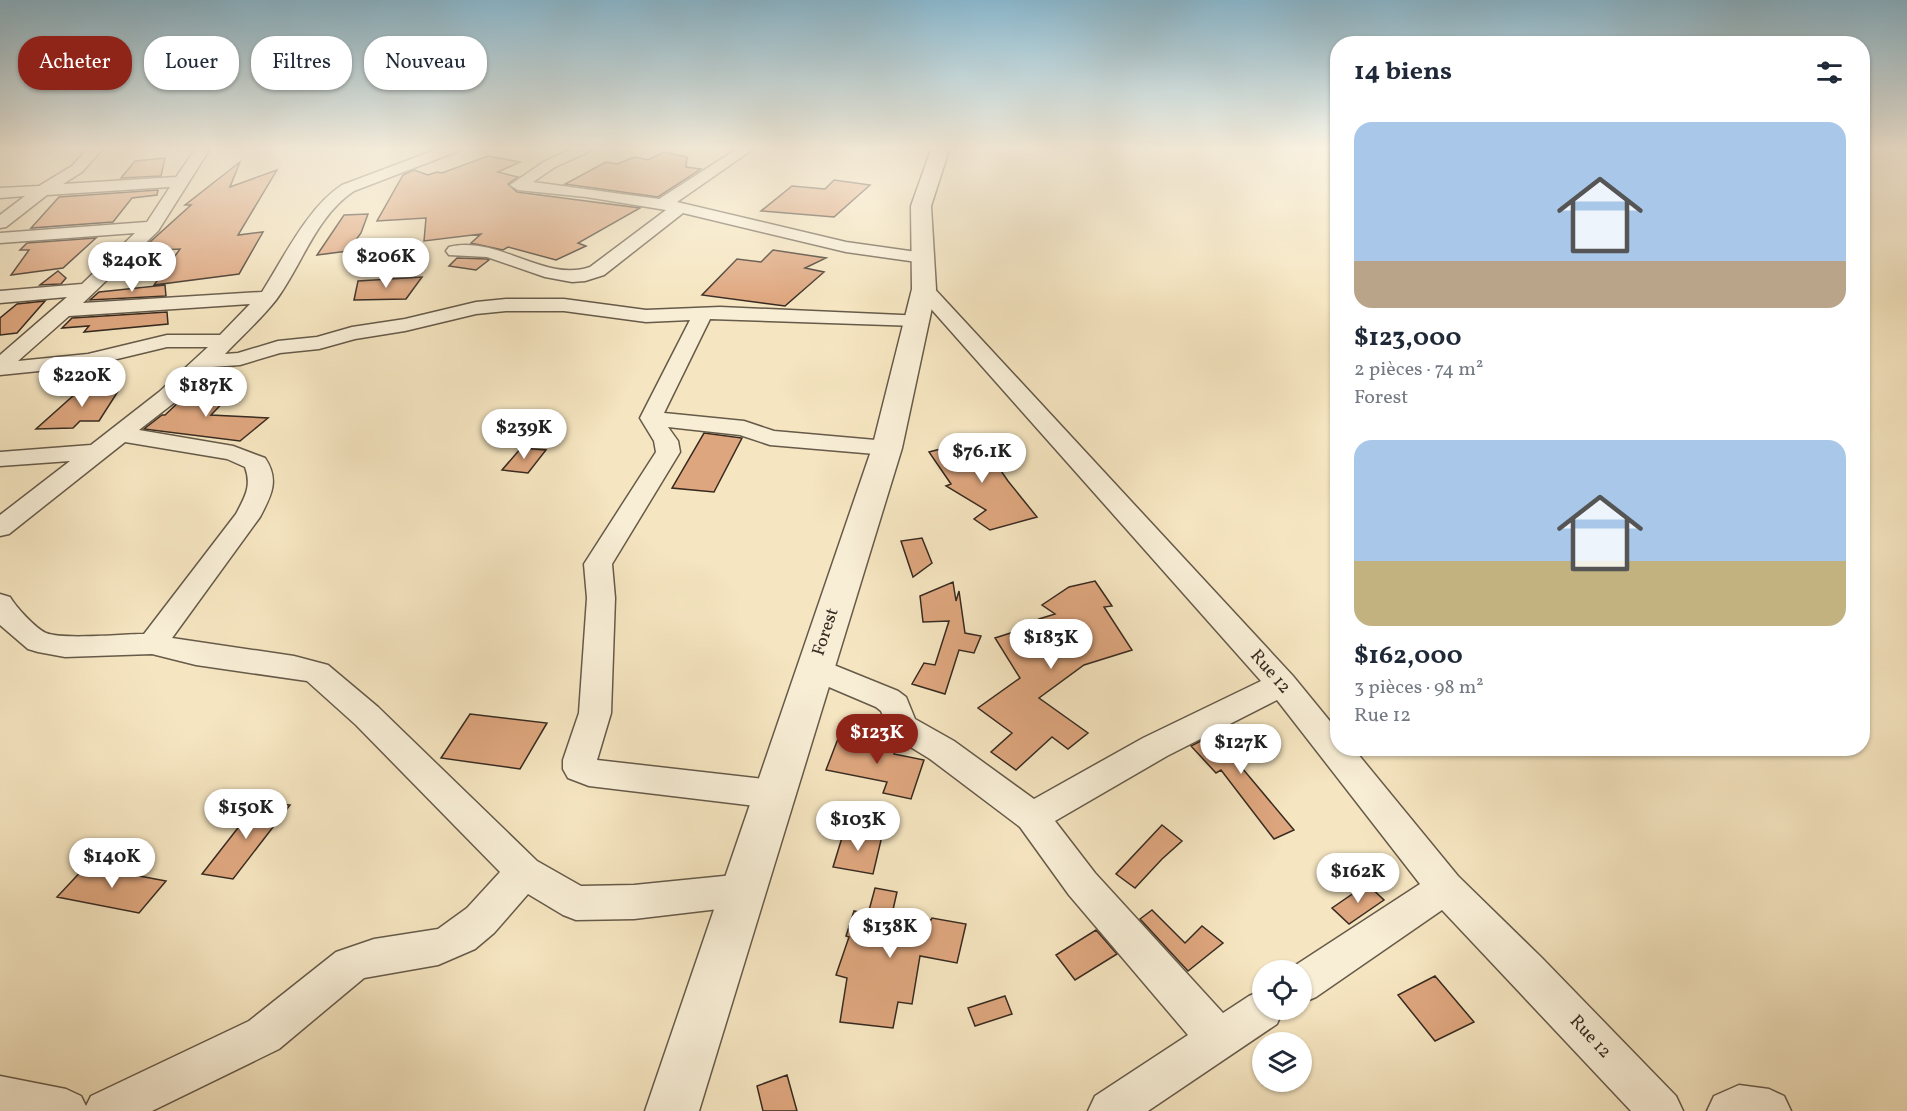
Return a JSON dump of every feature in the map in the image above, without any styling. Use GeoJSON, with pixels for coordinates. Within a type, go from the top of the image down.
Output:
{"type":"FeatureCollection","features":[{"type":"Feature","properties":{"kind":"street"},"geometry":{"type":"LineString","coordinates":[[0,222],[31,199]]}},
{"type":"Feature","properties":{"kind":"street"},"geometry":{"type":"LineString","coordinates":[[0,367],[152,226],[172,199]]}},
{"type":"Feature","properties":{"kind":"street"},"geometry":{"type":"LineString","coordinates":[[0,528],[167,398],[236,332],[268,297],[322,212],[334,199]]}},
{"type":"Feature","properties":{"kind":"street"},"geometry":{"type":"LineString","coordinates":[[631,199],[671,205],[846,247],[922,289]]}},
{"type":"Feature","properties":{"kind":"street"},"geometry":{"type":"LineString","coordinates":[[455,251],[491,252],[547,271],[573,277],[591,274],[679,199]]}},
{"type":"Feature","properties":{"kind":"street","name":"Forest"},"geometry":{"type":"LineString","coordinates":[[672,1111],[886,448],[922,289],[921,206],[923,199]]}},
{"type":"Feature","properties":{"kind":"street"},"geometry":{"type":"LineString","coordinates":[[0,238],[152,226]]}},
{"type":"Feature","properties":{"kind":"street"},"geometry":{"type":"LineString","coordinates":[[547,271],[551,292],[564,305]]}},
{"type":"Feature","properties":{"kind":"street"},"geometry":{"type":"LineString","coordinates":[[0,297],[87,288]]}},
{"type":"Feature","properties":{"kind":"street"},"geometry":{"type":"LineString","coordinates":[[206,361],[240,359],[278,347],[319,344],[352,333],[405,325],[476,308],[529,304],[564,305],[635,315],[703,314],[922,289]]}},
{"type":"Feature","properties":{"kind":"street","name":"Rue 12"},"geometry":{"type":"LineString","coordinates":[[922,289],[1282,684],[1330,744]]}},
{"type":"Feature","properties":{"kind":"street"},"geometry":{"type":"LineString","coordinates":[[63,310],[268,297]]}},
{"type":"Feature","properties":{"kind":"street"},"geometry":{"type":"LineString","coordinates":[[651,418],[703,314]]}},
{"type":"Feature","properties":{"kind":"street"},"geometry":{"type":"LineString","coordinates":[[0,367],[88,360],[167,341],[224,341]]}},
{"type":"Feature","properties":{"kind":"street"},"geometry":{"type":"LineString","coordinates":[[651,418],[744,428],[770,438],[886,448]]}},
{"type":"Feature","properties":{"kind":"street"},"geometry":{"type":"LineString","coordinates":[[651,418],[668,445],[668,452],[598,564],[601,598],[595,713],[580,759],[580,769],[589,773],[773,794]]}},
{"type":"Feature","properties":{"kind":"street"},"geometry":{"type":"LineString","coordinates":[[120,434],[233,453],[256,463],[262,479],[259,495],[247,517],[217,554],[152,644]]}},
{"type":"Feature","properties":{"kind":"street"},"geometry":{"type":"LineString","coordinates":[[0,459],[95,452]]}},
{"type":"Feature","properties":{"kind":"street"},"geometry":{"type":"LineString","coordinates":[[0,604],[5,613],[38,642],[65,646],[152,644],[196,654],[294,667],[317,673],[338,687],[524,872],[576,903],[634,902],[744,890]]}},
{"type":"Feature","properties":{"kind":"street"},"geometry":{"type":"LineString","coordinates":[[814,668],[887,699],[895,705],[902,726],[942,750],[1032,817],[1082,884],[1219,1039]]}},
{"type":"Feature","properties":{"kind":"street"},"geometry":{"type":"LineString","coordinates":[[1032,817],[1155,747],[1282,684]]}},
{"type":"Feature","properties":{"kind":"street","name":"Rue 12"},"geometry":{"type":"LineString","coordinates":[[1340,756],[1445,888],[1528,971],[1661,1111]]}},
{"type":"Feature","properties":{"kind":"street"},"geometry":{"type":"LineString","coordinates":[[105,1111],[264,1035],[350,965],[366,957],[406,953],[449,943],[468,930],[486,913],[524,872]]}},
{"type":"Feature","properties":{"kind":"street"},"geometry":{"type":"LineString","coordinates":[[1312,977],[1445,888]]}},
{"type":"Feature","properties":{"kind":"street"},"geometry":{"type":"LineString","coordinates":[[1110,1111],[1252,1017]]}},
{"type":"Feature","properties":{"kind":"street"},"geometry":{"type":"LineString","coordinates":[[0,1098],[66,1111]]}},
{"type":"Feature","properties":{"kind":"street"},"geometry":{"type":"LineString","coordinates":[[1729,1111],[1737,1107],[1748,1106],[1769,1111]]}},
{"type":"Feature","properties":{"kind":"building"},"geometry":{"type":"Polygon","coordinates":[[[57,199],[131,199],[113,222],[31,228],[57,199]]]}},
{"type":"Feature","properties":{"kind":"building"},"geometry":{"type":"Polygon","coordinates":[[[193,199],[260,199],[238,235],[263,232],[239,274],[154,285],[180,249],[140,251],[191,205],[185,205],[193,199]]]}},
{"type":"Feature","properties":{"kind":"building"},"geometry":{"type":"Polygon","coordinates":[[[390,199],[570,199],[640,208],[578,243],[586,246],[556,260],[508,247],[503,250],[471,243],[481,234],[424,241],[426,218],[377,221],[390,199]]]}},
{"type":"Feature","properties":{"kind":"building"},"geometry":{"type":"Polygon","coordinates":[[[776,199],[854,199],[834,217],[761,211],[776,199]]]}},
{"type":"Feature","properties":{"kind":"building"},"geometry":{"type":"Polygon","coordinates":[[[368,214],[361,233],[348,251],[317,255],[344,215],[368,214]]]}},
{"type":"Feature","properties":{"kind":"building"},"geometry":{"type":"Polygon","coordinates":[[[96,238],[63,268],[11,275],[29,250],[20,250],[27,243],[96,238]]]}},
{"type":"Feature","properties":{"kind":"building"},"geometry":{"type":"Polygon","coordinates":[[[773,250],[826,258],[805,268],[824,272],[785,306],[702,295],[737,259],[761,262],[773,250]]]}},
{"type":"Feature","properties":{"kind":"building"},"geometry":{"type":"Polygon","coordinates":[[[457,258],[489,260],[476,270],[449,266],[457,258]]]}},
{"type":"Feature","properties":{"kind":"building"},"geometry":{"type":"Polygon","coordinates":[[[58,271],[66,278],[61,284],[40,285],[58,271]]]}},
{"type":"Feature","properties":{"kind":"building"},"geometry":{"type":"Polygon","coordinates":[[[422,277],[406,299],[354,300],[358,281],[422,277]]]}},
{"type":"Feature","properties":{"kind":"building"},"geometry":{"type":"Polygon","coordinates":[[[165,285],[166,296],[90,300],[99,292],[165,285]]]}},
{"type":"Feature","properties":{"kind":"building"},"geometry":{"type":"Polygon","coordinates":[[[45,301],[17,333],[0,335],[0,318],[17,304],[45,301]]]}},
{"type":"Feature","properties":{"kind":"building"},"geometry":{"type":"Polygon","coordinates":[[[167,312],[168,324],[84,332],[89,326],[62,328],[72,318],[167,312]]]}},
{"type":"Feature","properties":{"kind":"building"},"geometry":{"type":"Polygon","coordinates":[[[122,385],[99,421],[80,421],[73,428],[36,429],[74,395],[78,395],[81,390],[122,385]]]}},
{"type":"Feature","properties":{"kind":"building"},"geometry":{"type":"Polygon","coordinates":[[[237,388],[211,415],[268,418],[240,441],[144,429],[165,415],[183,398],[187,401],[200,389],[237,388]]]}},
{"type":"Feature","properties":{"kind":"building"},"geometry":{"type":"Polygon","coordinates":[[[704,433],[742,438],[714,492],[672,488],[704,433]]]}},
{"type":"Feature","properties":{"kind":"building"},"geometry":{"type":"Polygon","coordinates":[[[979,439],[1037,517],[990,530],[974,519],[986,510],[946,486],[951,484],[929,452],[979,439]]]}},
{"type":"Feature","properties":{"kind":"building"},"geometry":{"type":"Polygon","coordinates":[[[521,448],[546,450],[528,473],[502,470],[521,448]]]}},
{"type":"Feature","properties":{"kind":"building"},"geometry":{"type":"Polygon","coordinates":[[[922,538],[932,563],[913,577],[901,541],[922,538]]]}},
{"type":"Feature","properties":{"kind":"building"},"geometry":{"type":"Polygon","coordinates":[[[1095,581],[1112,606],[1104,607],[1132,650],[1084,665],[1039,698],[1088,733],[1068,749],[1052,737],[1016,770],[991,752],[1012,733],[978,708],[1020,678],[995,638],[1042,623],[1039,619],[1055,614],[1042,605],[1069,587],[1095,581]]]}},
{"type":"Feature","properties":{"kind":"building"},"geometry":{"type":"Polygon","coordinates":[[[953,582],[956,601],[959,591],[965,633],[981,636],[974,653],[959,650],[945,694],[912,684],[924,663],[935,665],[949,621],[923,622],[920,596],[953,582]]]}},
{"type":"Feature","properties":{"kind":"building"},"geometry":{"type":"Polygon","coordinates":[[[470,714],[547,723],[520,769],[441,758],[470,714]]]}},
{"type":"Feature","properties":{"kind":"building"},"geometry":{"type":"Polygon","coordinates":[[[1232,725],[1259,752],[1237,762],[1294,830],[1274,839],[1221,770],[1216,773],[1191,746],[1232,725]]]}},
{"type":"Feature","properties":{"kind":"building"},"geometry":{"type":"Polygon","coordinates":[[[839,736],[897,746],[894,754],[924,760],[911,799],[883,793],[887,782],[826,770],[839,736]]]}},
{"type":"Feature","properties":{"kind":"building"},"geometry":{"type":"Polygon","coordinates":[[[259,801],[290,805],[233,879],[202,874],[259,801]]]}},
{"type":"Feature","properties":{"kind":"building"},"geometry":{"type":"Polygon","coordinates":[[[1162,825],[1182,841],[1135,888],[1116,874],[1162,825]]]}},
{"type":"Feature","properties":{"kind":"building"},"geometry":{"type":"Polygon","coordinates":[[[844,831],[882,836],[873,874],[833,867],[844,831]]]}},
{"type":"Feature","properties":{"kind":"building"},"geometry":{"type":"Polygon","coordinates":[[[86,866],[166,881],[139,913],[57,897],[86,866]]]}},
{"type":"Feature","properties":{"kind":"building"},"geometry":{"type":"Polygon","coordinates":[[[1367,884],[1384,900],[1349,924],[1332,908],[1367,884]]]}},
{"type":"Feature","properties":{"kind":"building"},"geometry":{"type":"Polygon","coordinates":[[[875,888],[897,892],[892,914],[966,924],[957,963],[920,956],[912,1004],[898,1002],[893,1028],[840,1022],[847,978],[836,975],[849,937],[846,936],[854,911],[868,914],[875,888]]]}},
{"type":"Feature","properties":{"kind":"building"},"geometry":{"type":"Polygon","coordinates":[[[1152,910],[1185,943],[1202,926],[1223,943],[1188,971],[1140,919],[1152,910]]]}},
{"type":"Feature","properties":{"kind":"building"},"geometry":{"type":"Polygon","coordinates":[[[1096,930],[1117,954],[1075,980],[1056,955],[1096,930]]]}},
{"type":"Feature","properties":{"kind":"building"},"geometry":{"type":"Polygon","coordinates":[[[1435,976],[1474,1022],[1435,1041],[1398,995],[1435,976]]]}},
{"type":"Feature","properties":{"kind":"building"},"geometry":{"type":"Polygon","coordinates":[[[1005,996],[1012,1014],[975,1026],[968,1008],[1005,996]]]}},
{"type":"Feature","properties":{"kind":"building"},"geometry":{"type":"Polygon","coordinates":[[[787,1075],[797,1111],[763,1111],[757,1086],[787,1075]]]}}]}
